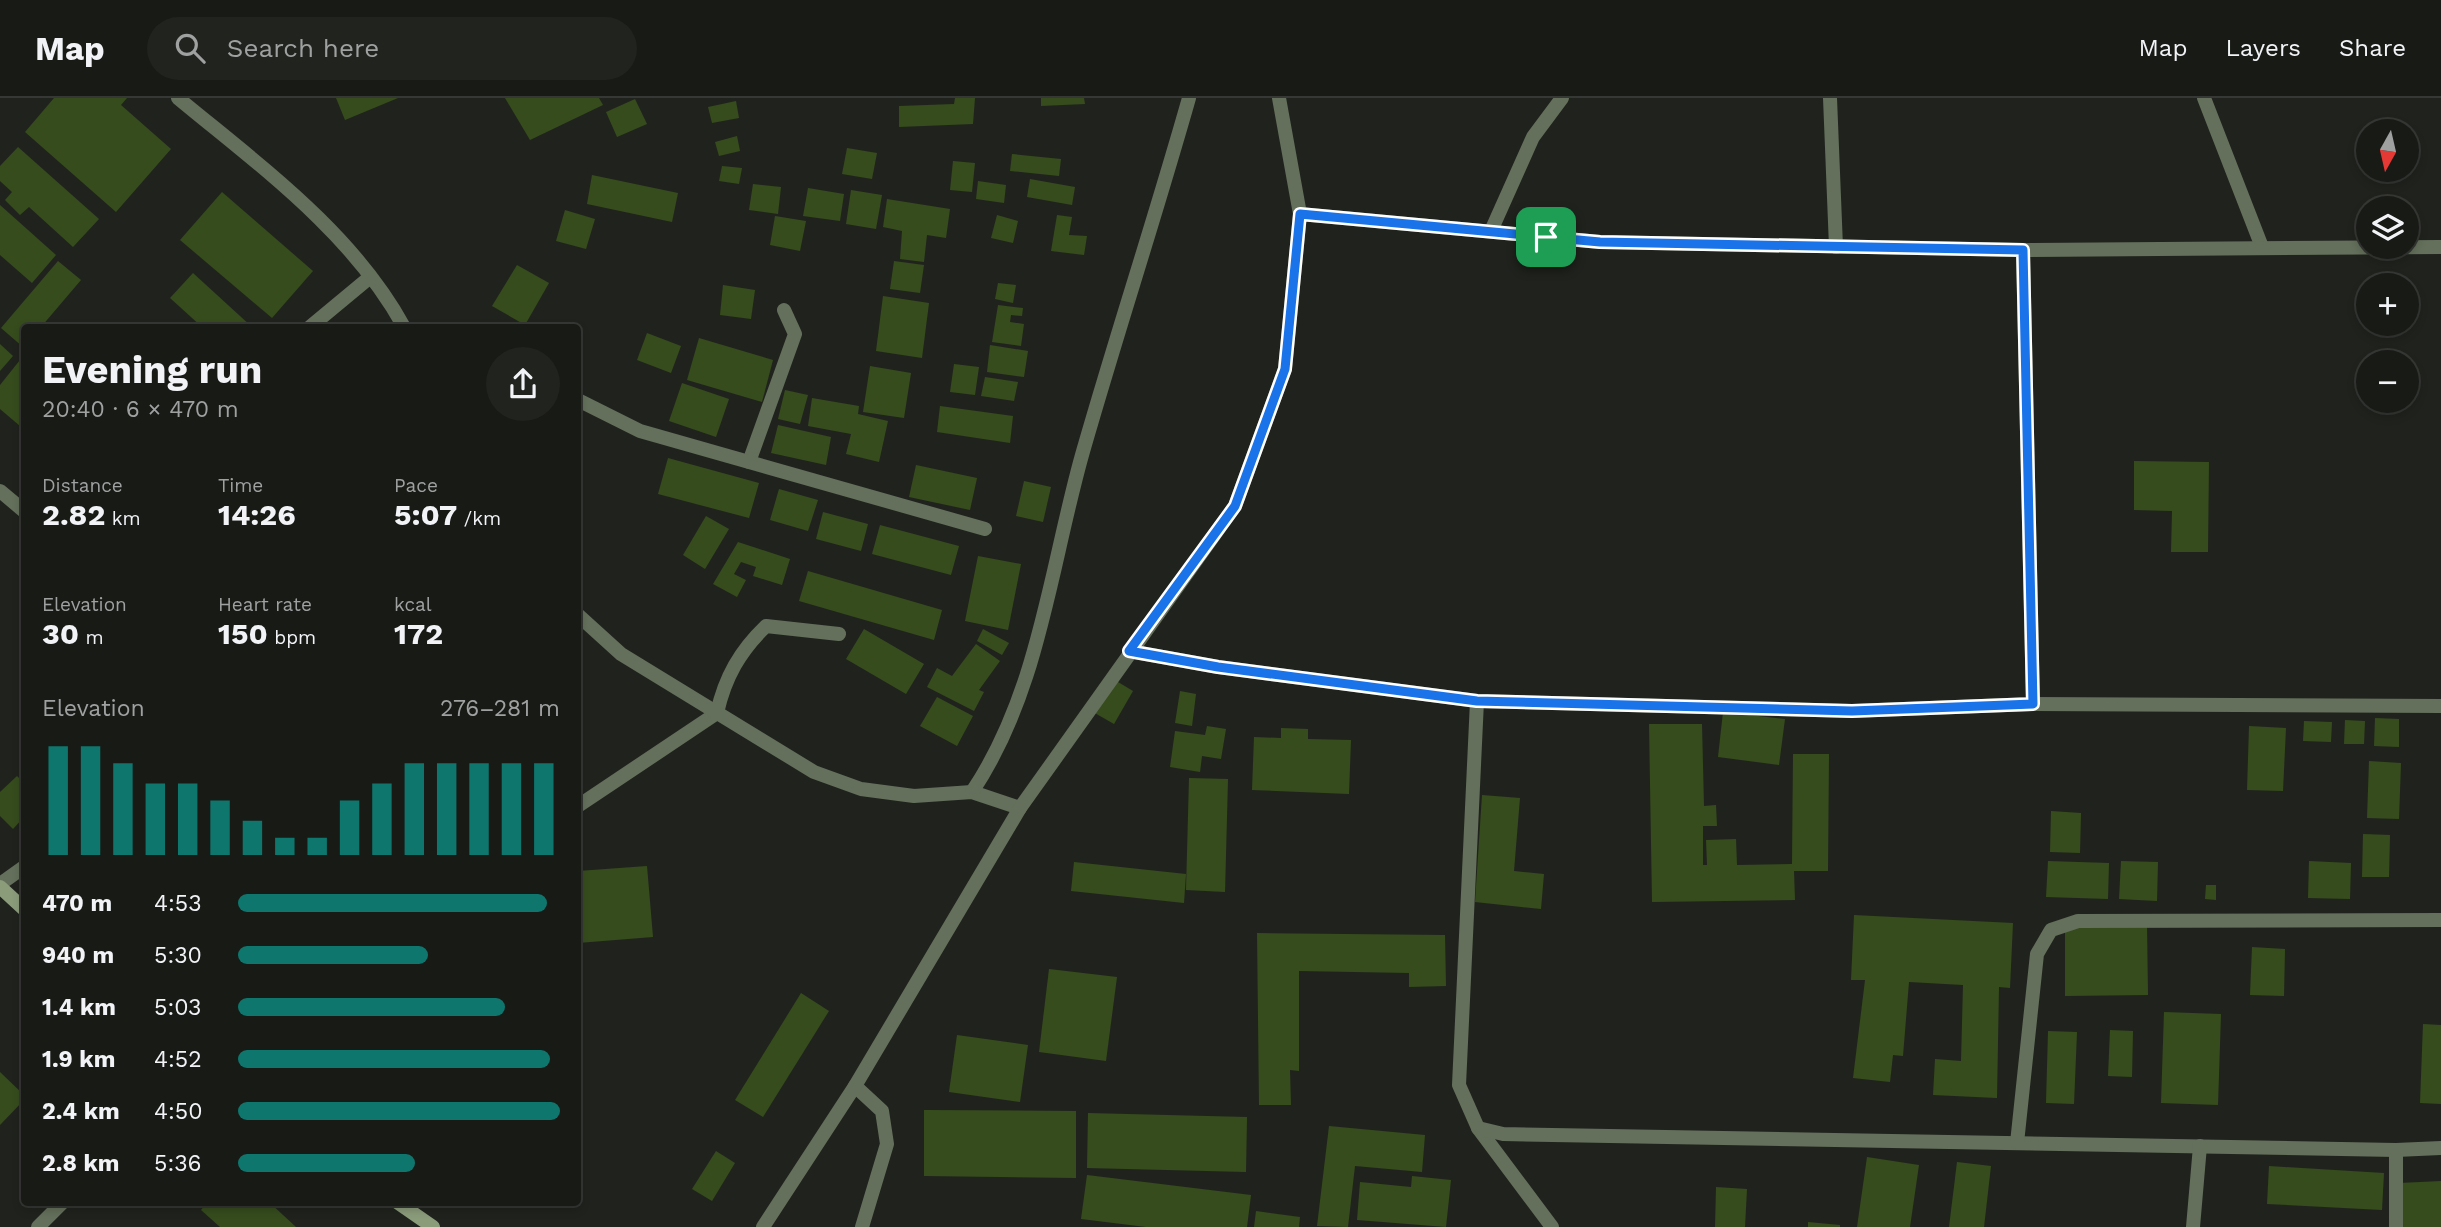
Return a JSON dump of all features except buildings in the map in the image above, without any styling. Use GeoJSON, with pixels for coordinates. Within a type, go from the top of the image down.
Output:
{"type":"FeatureCollection","features":[{"type":"Feature","properties":{"kind":"street"},"geometry":{"type":"LineString","coordinates":[[178,98],[278,181],[341,240],[403,324]]}},
{"type":"Feature","properties":{"kind":"street"},"geometry":{"type":"LineString","coordinates":[[972,792],[997,755],[1041,631],[1082,457],[1189,98]]}},
{"type":"Feature","properties":{"kind":"street"},"geometry":{"type":"LineString","coordinates":[[763,1227],[855,1086],[1020,808],[1129,651],[1235,506],[1285,369],[1300,214],[1279,98]]}},
{"type":"Feature","properties":{"kind":"street"},"geometry":{"type":"LineString","coordinates":[[1491,231],[1534,137],[1562,98]]}},
{"type":"Feature","properties":{"kind":"street"},"geometry":{"type":"LineString","coordinates":[[1830,98],[1836,247]]}},
{"type":"Feature","properties":{"kind":"street"},"geometry":{"type":"LineString","coordinates":[[2204,98],[2262,247]]}},
{"type":"Feature","properties":{"kind":"street"},"geometry":{"type":"LineString","coordinates":[[1300,214],[1600,242],[2023,250],[2441,247]]}},
{"type":"Feature","properties":{"kind":"street"},"geometry":{"type":"LineString","coordinates":[[2023,250],[2033,704]]}},
{"type":"Feature","properties":{"kind":"street"},"geometry":{"type":"LineString","coordinates":[[314,324],[369,278]]}},
{"type":"Feature","properties":{"kind":"street"},"geometry":{"type":"LineString","coordinates":[[749,462],[795,334],[784,310]]}},
{"type":"Feature","properties":{"kind":"street"},"geometry":{"type":"LineString","coordinates":[[581,402],[640,431],[985,529]]}},
{"type":"Feature","properties":{"kind":"street"},"geometry":{"type":"LineString","coordinates":[[0,491],[21,508]]}},
{"type":"Feature","properties":{"kind":"street"},"geometry":{"type":"LineString","coordinates":[[581,618],[621,654],[814,772],[861,789],[914,796],[972,792],[1020,808]]}},
{"type":"Feature","properties":{"kind":"street"},"geometry":{"type":"LineString","coordinates":[[581,804],[717,713],[724,683],[747,645],[766,626],[785,625],[839,634]]}},
{"type":"Feature","properties":{"kind":"street"},"geometry":{"type":"LineString","coordinates":[[1129,651],[1218,667],[1477,701],[1852,711],[2033,704],[2441,706]]}},
{"type":"Feature","properties":{"kind":"street"},"geometry":{"type":"LineString","coordinates":[[1477,701],[1459,1085],[1478,1128],[1552,1227]]}},
{"type":"Feature","properties":{"kind":"street"},"geometry":{"type":"LineString","coordinates":[[21,869],[0,885],[21,906]]}},
{"type":"Feature","properties":{"kind":"street"},"geometry":{"type":"LineString","coordinates":[[2017,1143],[2037,954],[2051,930],[2078,921],[2441,920]]}},
{"type":"Feature","properties":{"kind":"street"},"geometry":{"type":"LineString","coordinates":[[855,1086],[882,1111],[887,1144],[862,1227]]}},
{"type":"Feature","properties":{"kind":"street"},"geometry":{"type":"LineString","coordinates":[[1478,1128],[1503,1134],[2396,1150],[2441,1148]]}},
{"type":"Feature","properties":{"kind":"street"},"geometry":{"type":"LineString","coordinates":[[2193,1227],[2200,1146]]}},
{"type":"Feature","properties":{"kind":"street"},"geometry":{"type":"LineString","coordinates":[[2396,1150],[2396,1227]]}},
{"type":"Feature","properties":{"kind":"street"},"geometry":{"type":"LineString","coordinates":[[38,1227],[58,1206]]}},
{"type":"Feature","properties":{"kind":"street"},"geometry":{"type":"LineString","coordinates":[[403,1206],[433,1227]]}},
{"type":"Feature","properties":{"kind":"route"},"geometry":{"type":"LineString","coordinates":[[1300,214],[1546,237],[1600,242],[2023,250],[2033,704],[1852,711],[1477,701],[1218,667],[1129,651],[1235,506],[1285,369],[1300,214]]}}]}
